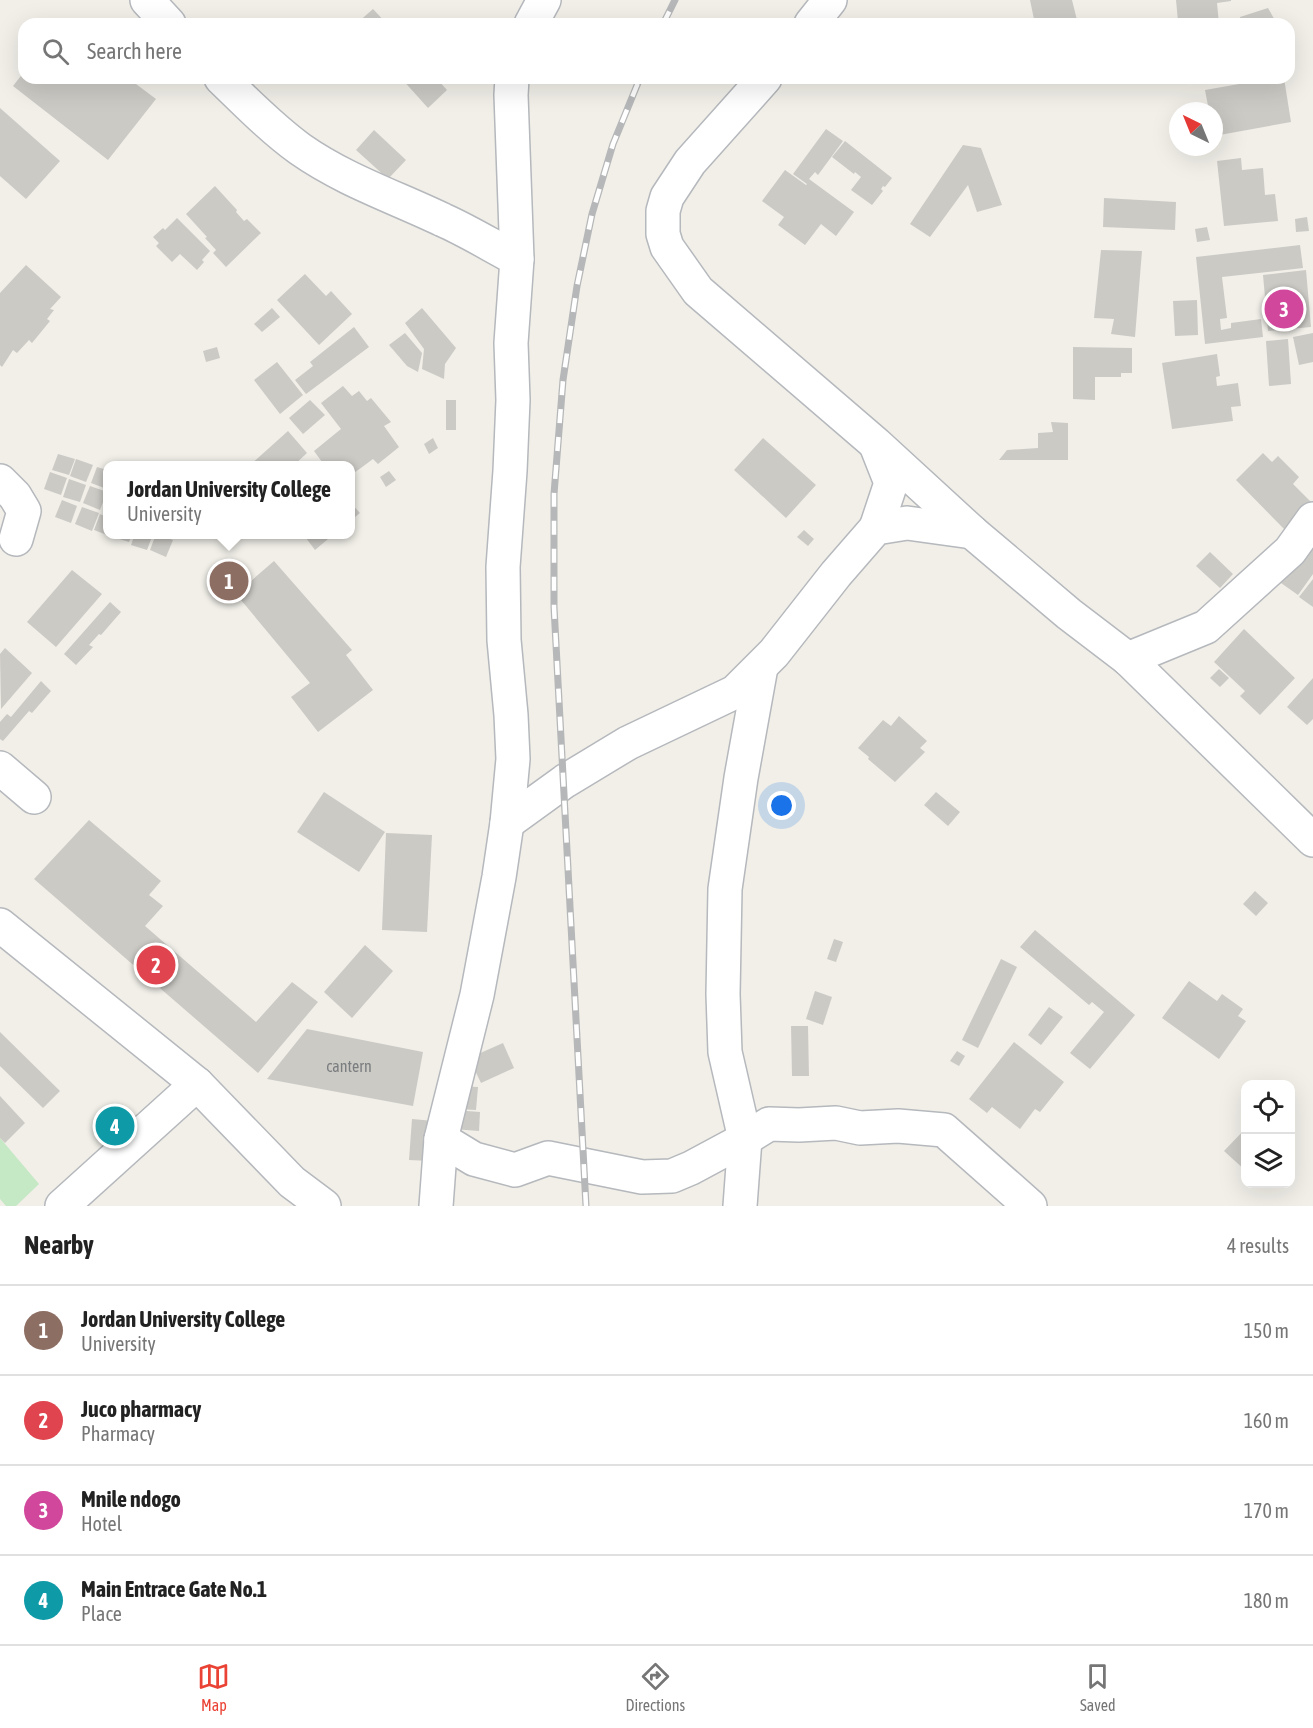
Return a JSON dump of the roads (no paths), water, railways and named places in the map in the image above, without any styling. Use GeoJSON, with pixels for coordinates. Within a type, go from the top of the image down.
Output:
{"type":"FeatureCollection","features":[{"type":"Feature","properties":{"kind":"street"},"geometry":{"type":"LineString","coordinates":[[147,0],[164,18]]}},
{"type":"Feature","properties":{"kind":"street"},"geometry":{"type":"LineString","coordinates":[[534,18],[544,0]]}},
{"type":"Feature","properties":{"kind":"street"},"geometry":{"type":"LineString","coordinates":[[816,18],[830,0]]}},
{"type":"Feature","properties":{"kind":"street"},"geometry":{"type":"LineString","coordinates":[[227,84],[261,117],[299,148],[329,167],[351,180],[445,220],[516,259]]}},
{"type":"Feature","properties":{"kind":"street"},"geometry":{"type":"LineString","coordinates":[[436,1206],[441,1139],[477,995],[507,823],[513,759],[504,640],[503,567],[513,400],[511,343],[516,259],[512,84]]}},
{"type":"Feature","properties":{"kind":"street"},"geometry":{"type":"LineString","coordinates":[[760,84],[677,179],[667,196],[663,211],[663,234],[667,247],[698,291],[876,444],[972,532],[1069,614],[1128,659],[1313,840]]}},
{"type":"Feature","properties":{"kind":"street"},"geometry":{"type":"LineString","coordinates":[[507,823],[564,781],[628,743],[735,692],[761,668],[876,528],[891,483],[876,444]]}},
{"type":"Feature","properties":{"kind":"street"},"geometry":{"type":"LineString","coordinates":[[0,481],[15,496],[24,511],[16,539]]}},
{"type":"Feature","properties":{"kind":"street"},"geometry":{"type":"LineString","coordinates":[[1128,659],[1206,627],[1290,551],[1313,519]]}},
{"type":"Feature","properties":{"kind":"street"},"geometry":{"type":"LineString","coordinates":[[876,528],[907,523],[972,532]]}},
{"type":"Feature","properties":{"kind":"street"},"geometry":{"type":"LineString","coordinates":[[740,1206],[745,1139],[725,1052],[723,993],[725,889],[741,778],[761,668]]}},
{"type":"Feature","properties":{"kind":"street"},"geometry":{"type":"LineString","coordinates":[[0,768],[34,797]]}},
{"type":"Feature","properties":{"kind":"street"},"geometry":{"type":"LineString","coordinates":[[0,925],[197,1084],[292,1182],[324,1206]]}},
{"type":"Feature","properties":{"kind":"street"},"geometry":{"type":"LineString","coordinates":[[62,1206],[197,1084]]}},
{"type":"Feature","properties":{"kind":"street"},"geometry":{"type":"LineString","coordinates":[[441,1139],[474,1159],[515,1170],[548,1158],[642,1177],[672,1176],[691,1168],[769,1124],[836,1123],[860,1128],[898,1126],[944,1130],[1030,1206]]}},
{"type":"Feature","properties":{"kind":"railway"},"geometry":{"type":"LineString","coordinates":[[666,18],[675,0]]}},
{"type":"Feature","properties":{"kind":"railway"},"geometry":{"type":"LineString","coordinates":[[586,1206],[554,607],[554,494],[563,380],[577,286],[592,214],[613,144],[638,84]]}},
{"type":"Feature","properties":{"kind":"place","name":"Mnile ndogo"},"geometry":{"type":"Point","coordinates":[1284,309]}},
{"type":"Feature","properties":{"kind":"place","name":"Jordan University College"},"geometry":{"type":"Point","coordinates":[229,581]}},
{"type":"Feature","properties":{"kind":"place","name":"Juco pharmacy"},"geometry":{"type":"Point","coordinates":[156,965]}},
{"type":"Feature","properties":{"kind":"place","name":"Main Entrace Gate No.1"},"geometry":{"type":"Point","coordinates":[115,1126]}}]}
